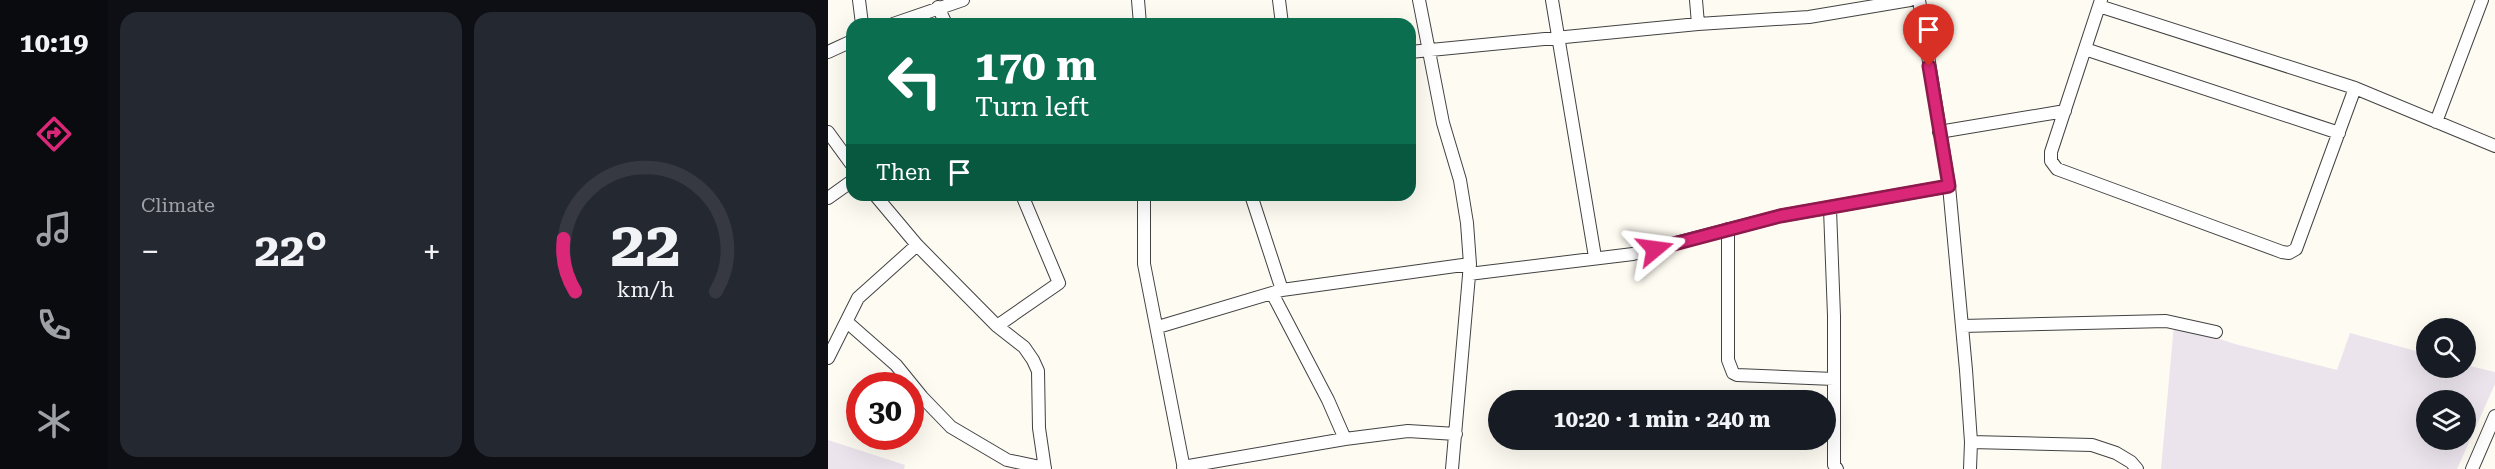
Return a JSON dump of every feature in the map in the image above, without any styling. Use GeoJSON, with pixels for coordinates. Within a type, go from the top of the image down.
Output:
{"type":"FeatureCollection","features":[{"type":"Feature","properties":{"kind":"street"},"geometry":{"type":"LineString","coordinates":[[859,0],[861,18]]}},
{"type":"Feature","properties":{"kind":"street"},"geometry":{"type":"LineString","coordinates":[[909,18],[963,0]]}},
{"type":"Feature","properties":{"kind":"street"},"geometry":{"type":"LineString","coordinates":[[1138,0],[1140,18]]}},
{"type":"Feature","properties":{"kind":"street"},"geometry":{"type":"LineString","coordinates":[[1280,0],[1282,18]]}},
{"type":"Feature","properties":{"kind":"street"},"geometry":{"type":"LineString","coordinates":[[1419,0],[1443,123],[1460,180],[1467,223],[1469,269],[1452,469]]}},
{"type":"Feature","properties":{"kind":"street"},"geometry":{"type":"LineString","coordinates":[[1552,0],[1595,257]]}},
{"type":"Feature","properties":{"kind":"street"},"geometry":{"type":"LineString","coordinates":[[1696,0],[1698,24]]}},
{"type":"Feature","properties":{"kind":"street"},"geometry":{"type":"LineString","coordinates":[[1416,51],[1698,24],[1809,17],[1910,0]]}},
{"type":"Feature","properties":{"kind":"street"},"geometry":{"type":"LineString","coordinates":[[1919,0],[1949,186],[1971,442],[1970,469]]}},
{"type":"Feature","properties":{"kind":"street"},"geometry":{"type":"LineString","coordinates":[[2436,122],[2482,0]]}},
{"type":"Feature","properties":{"kind":"street"},"geometry":{"type":"LineString","coordinates":[[2355,88],[2296,249],[2289,253],[2057,169],[2051,161],[2051,152],[2100,3],[2355,88],[2495,146]]}},
{"type":"Feature","properties":{"kind":"street"},"geometry":{"type":"LineString","coordinates":[[938,7],[943,18]]}},
{"type":"Feature","properties":{"kind":"street"},"geometry":{"type":"LineString","coordinates":[[828,52],[846,44]]}},
{"type":"Feature","properties":{"kind":"street"},"geometry":{"type":"LineString","coordinates":[[2085,49],[2339,133]]}},
{"type":"Feature","properties":{"kind":"street"},"geometry":{"type":"LineString","coordinates":[[1939,132],[2065,111]]}},
{"type":"Feature","properties":{"kind":"street"},"geometry":{"type":"LineString","coordinates":[[828,132],[846,157]]}},
{"type":"Feature","properties":{"kind":"street"},"geometry":{"type":"LineString","coordinates":[[828,198],[846,185]]}},
{"type":"Feature","properties":{"kind":"street"},"geometry":{"type":"LineString","coordinates":[[1158,327],[1277,291],[1469,269],[1633,254],[1780,216],[1949,186]]}},
{"type":"Feature","properties":{"kind":"street"},"geometry":{"type":"LineString","coordinates":[[847,322],[896,365],[951,427],[1007,460],[1045,469],[1039,428],[1038,371],[1034,360],[1024,347],[997,326],[917,245],[880,201]]}},
{"type":"Feature","properties":{"kind":"street"},"geometry":{"type":"LineString","coordinates":[[997,326],[1059,283],[1025,201]]}},
{"type":"Feature","properties":{"kind":"street"},"geometry":{"type":"LineString","coordinates":[[1144,201],[1143,250],[1184,468],[1345,439],[1408,431],[1456,435]]}},
{"type":"Feature","properties":{"kind":"street"},"geometry":{"type":"LineString","coordinates":[[1253,201],[1277,291],[1345,439]]}},
{"type":"Feature","properties":{"kind":"street"},"geometry":{"type":"LineString","coordinates":[[1830,208],[1834,316],[1834,465],[1837,469]]}},
{"type":"Feature","properties":{"kind":"street"},"geometry":{"type":"LineString","coordinates":[[1728,230],[1728,360],[1733,373],[1834,379]]}},
{"type":"Feature","properties":{"kind":"street"},"geometry":{"type":"LineString","coordinates":[[828,358],[858,298],[917,245]]}},
{"type":"Feature","properties":{"kind":"street"},"geometry":{"type":"LineString","coordinates":[[1962,326],[2166,321],[2216,332]]}},
{"type":"Feature","properties":{"kind":"street"},"geometry":{"type":"LineString","coordinates":[[2472,469],[2495,416]]}},
{"type":"Feature","properties":{"kind":"street"},"geometry":{"type":"LineString","coordinates":[[1971,442],[2092,445],[2116,453],[2131,462],[2137,469]]}},
{"type":"Feature","properties":{"kind":"shaded area"},"geometry":{"type":"Polygon","coordinates":[[[2174,324],[2235,344],[2337,370],[2350,333],[2416,351],[2416,378],[2476,378],[2476,367],[2495,372],[2495,384],[2476,426],[2476,390],[2416,390],[2416,450],[2465,450],[2457,469],[2161,469],[2174,324]]]}},
{"type":"Feature","properties":{"kind":"shaded area"},"geometry":{"type":"Polygon","coordinates":[[[828,440],[846,446],[846,450],[859,450],[905,465],[904,469],[828,469],[828,440]]]}},
{"type":"Feature","properties":{"kind":"route"},"geometry":{"type":"LineString","coordinates":[[1655,249],[1780,216],[1949,186],[1929,66]]}}]}
